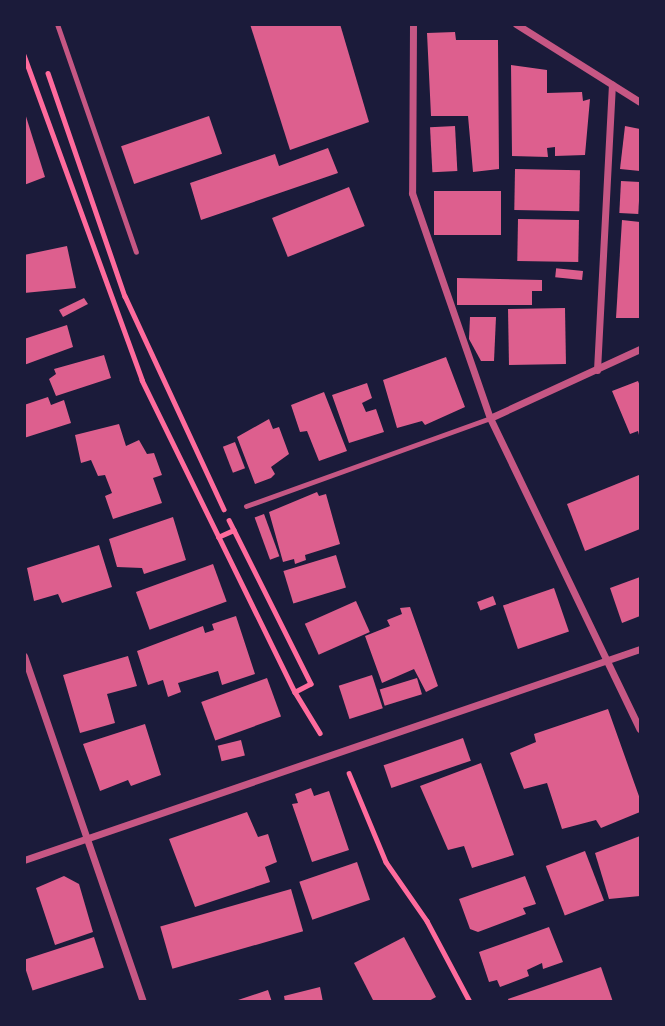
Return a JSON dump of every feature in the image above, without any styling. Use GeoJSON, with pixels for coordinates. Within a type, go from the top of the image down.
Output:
{"type":"FeatureCollection","features":[{"type":"Feature","properties":{"kind":"street"},"geometry":{"type":"LineString","coordinates":[[413,24],[412,193],[490,418],[640,729]]}},
{"type":"Feature","properties":{"kind":"street"},"geometry":{"type":"LineString","coordinates":[[516,24],[640,102]]}},
{"type":"Feature","properties":{"kind":"street"},"geometry":{"type":"LineString","coordinates":[[597,370],[612,84]]}},
{"type":"Feature","properties":{"kind":"street"},"geometry":{"type":"LineString","coordinates":[[490,418],[640,349]]}},
{"type":"Feature","properties":{"kind":"street"},"geometry":{"type":"LineString","coordinates":[[24,860],[640,649]]}},
{"type":"Feature","properties":{"kind":"street"},"geometry":{"type":"LineString","coordinates":[[24,656],[143,1002]]}},
{"type":"Feature","properties":{"kind":"lane"},"geometry":{"type":"LineString","coordinates":[[57,24],[136,252]]}},
{"type":"Feature","properties":{"kind":"lane"},"geometry":{"type":"LineString","coordinates":[[246,506],[490,418]]}},
{"type":"Feature","properties":{"kind":"path"},"geometry":{"type":"LineString","coordinates":[[24,55],[122,333],[218,537],[295,692],[320,733]]}},
{"type":"Feature","properties":{"kind":"path"},"geometry":{"type":"LineString","coordinates":[[45,62],[125,296],[234,530],[311,684],[295,692]]}},
{"type":"Feature","properties":{"kind":"path"},"geometry":{"type":"LineString","coordinates":[[218,537],[234,530]]}},
{"type":"Feature","properties":{"kind":"path"},"geometry":{"type":"LineString","coordinates":[[349,773],[386,862],[427,921],[469,1001]]}},
{"type":"Feature","properties":{"kind":"building"},"geometry":{"type":"Polygon","coordinates":[[[250,24],[340,24],[369,122],[290,150],[250,24]]]}},
{"type":"Feature","properties":{"kind":"building"},"geometry":{"type":"Polygon","coordinates":[[[455,32],[456,40],[498,40],[499,169],[473,172],[468,116],[431,116],[427,33],[455,32]]]}},
{"type":"Feature","properties":{"kind":"building"},"geometry":{"type":"Polygon","coordinates":[[[511,65],[547,70],[547,93],[582,92],[583,101],[590,99],[585,155],[555,156],[555,147],[547,148],[548,157],[512,156],[511,65]]]}},
{"type":"Feature","properties":{"kind":"building"},"geometry":{"type":"Polygon","coordinates":[[[24,110],[45,177],[24,185],[24,110]]]}},
{"type":"Feature","properties":{"kind":"building"},"geometry":{"type":"Polygon","coordinates":[[[209,116],[222,154],[134,184],[121,146],[209,116]]]}},
{"type":"Feature","properties":{"kind":"building"},"geometry":{"type":"Polygon","coordinates":[[[455,126],[457,171],[432,172],[430,127],[455,126]]]}},
{"type":"Feature","properties":{"kind":"building"},"geometry":{"type":"Polygon","coordinates":[[[625,126],[640,129],[640,171],[620,169],[625,126]]]}},
{"type":"Feature","properties":{"kind":"building"},"geometry":{"type":"Polygon","coordinates":[[[328,148],[338,173],[201,220],[190,183],[275,154],[279,166],[328,148]]]}},
{"type":"Feature","properties":{"kind":"building"},"geometry":{"type":"Polygon","coordinates":[[[515,169],[580,170],[579,211],[514,210],[515,169]]]}},
{"type":"Feature","properties":{"kind":"building"},"geometry":{"type":"Polygon","coordinates":[[[621,181],[640,182],[638,214],[619,213],[621,181]]]}},
{"type":"Feature","properties":{"kind":"building"},"geometry":{"type":"Polygon","coordinates":[[[349,187],[365,226],[288,257],[272,218],[349,187]]]}},
{"type":"Feature","properties":{"kind":"building"},"geometry":{"type":"Polygon","coordinates":[[[434,191],[501,191],[501,235],[434,235],[434,191]]]}},
{"type":"Feature","properties":{"kind":"building"},"geometry":{"type":"Polygon","coordinates":[[[518,219],[579,220],[578,262],[517,261],[518,219]]]}},
{"type":"Feature","properties":{"kind":"building"},"geometry":{"type":"Polygon","coordinates":[[[622,220],[640,222],[640,318],[616,318],[622,220]]]}},
{"type":"Feature","properties":{"kind":"building"},"geometry":{"type":"Polygon","coordinates":[[[67,246],[76,288],[24,293],[24,255],[67,246]]]}},
{"type":"Feature","properties":{"kind":"building"},"geometry":{"type":"Polygon","coordinates":[[[556,268],[583,271],[582,280],[555,277],[556,268]]]}},
{"type":"Feature","properties":{"kind":"building"},"geometry":{"type":"Polygon","coordinates":[[[457,278],[542,280],[542,291],[532,291],[532,305],[457,305],[457,278]]]}},
{"type":"Feature","properties":{"kind":"building"},"geometry":{"type":"Polygon","coordinates":[[[84,298],[88,304],[63,317],[59,310],[84,298]]]}},
{"type":"Feature","properties":{"kind":"building"},"geometry":{"type":"Polygon","coordinates":[[[565,308],[566,364],[509,365],[508,309],[565,308]]]}},
{"type":"Feature","properties":{"kind":"building"},"geometry":{"type":"Polygon","coordinates":[[[470,317],[496,317],[494,361],[481,361],[469,339],[470,317]]]}},
{"type":"Feature","properties":{"kind":"building"},"geometry":{"type":"Polygon","coordinates":[[[67,325],[73,347],[24,365],[24,339],[67,325]]]}},
{"type":"Feature","properties":{"kind":"building"},"geometry":{"type":"Polygon","coordinates":[[[104,355],[111,378],[56,396],[49,379],[56,374],[54,369],[104,355]]]}},
{"type":"Feature","properties":{"kind":"building"},"geometry":{"type":"Polygon","coordinates":[[[446,357],[465,407],[425,425],[422,421],[397,428],[383,380],[446,357]]]}},
{"type":"Feature","properties":{"kind":"building"},"geometry":{"type":"Polygon","coordinates":[[[638,381],[640,439],[638,431],[630,434],[612,391],[638,381]]]}},
{"type":"Feature","properties":{"kind":"building"},"geometry":{"type":"Polygon","coordinates":[[[367,383],[372,398],[362,403],[366,412],[376,409],[384,432],[349,443],[332,395],[367,383]]]}},
{"type":"Feature","properties":{"kind":"building"},"geometry":{"type":"Polygon","coordinates":[[[324,392],[347,451],[319,461],[307,431],[300,432],[291,405],[324,392]]]}},
{"type":"Feature","properties":{"kind":"building"},"geometry":{"type":"Polygon","coordinates":[[[48,397],[51,405],[64,400],[71,423],[24,438],[24,405],[48,397]]]}},
{"type":"Feature","properties":{"kind":"building"},"geometry":{"type":"Polygon","coordinates":[[[269,419],[273,429],[279,427],[289,454],[271,467],[275,474],[271,478],[255,484],[237,437],[269,419]]]}},
{"type":"Feature","properties":{"kind":"building"},"geometry":{"type":"Polygon","coordinates":[[[119,424],[126,446],[139,440],[147,454],[154,453],[162,475],[153,478],[162,503],[113,519],[105,496],[112,493],[105,475],[98,476],[91,460],[81,463],[75,435],[119,424]]]}},
{"type":"Feature","properties":{"kind":"building"},"geometry":{"type":"Polygon","coordinates":[[[235,442],[245,468],[233,473],[223,447],[235,442]]]}},
{"type":"Feature","properties":{"kind":"building"},"geometry":{"type":"Polygon","coordinates":[[[639,475],[640,529],[585,551],[567,504],[639,475]]]}},
{"type":"Feature","properties":{"kind":"building"},"geometry":{"type":"Polygon","coordinates":[[[317,492],[319,496],[326,494],[340,544],[305,555],[306,560],[295,564],[294,559],[283,562],[269,512],[317,492]]]}},
{"type":"Feature","properties":{"kind":"building"},"geometry":{"type":"Polygon","coordinates":[[[264,514],[279,556],[270,560],[255,517],[264,514]]]}},
{"type":"Feature","properties":{"kind":"building"},"geometry":{"type":"Polygon","coordinates":[[[173,517],[186,560],[144,574],[142,568],[117,567],[109,539],[173,517]]]}},
{"type":"Feature","properties":{"kind":"building"},"geometry":{"type":"Polygon","coordinates":[[[99,545],[112,587],[62,603],[58,594],[34,601],[27,568],[99,545]]]}},
{"type":"Feature","properties":{"kind":"building"},"geometry":{"type":"Polygon","coordinates":[[[336,555],[346,588],[293,604],[283,571],[336,555]]]}},
{"type":"Feature","properties":{"kind":"building"},"geometry":{"type":"Polygon","coordinates":[[[213,564],[227,602],[150,630],[136,592],[213,564]]]}},
{"type":"Feature","properties":{"kind":"building"},"geometry":{"type":"Polygon","coordinates":[[[640,577],[640,616],[622,623],[610,588],[640,577]]]}},
{"type":"Feature","properties":{"kind":"building"},"geometry":{"type":"Polygon","coordinates":[[[554,588],[569,631],[518,649],[503,606],[554,588]]]}},
{"type":"Feature","properties":{"kind":"building"},"geometry":{"type":"Polygon","coordinates":[[[493,596],[496,604],[480,610],[477,602],[493,596]]]}},
{"type":"Feature","properties":{"kind":"building"},"geometry":{"type":"Polygon","coordinates":[[[356,601],[370,632],[319,655],[305,624],[356,601]]]}},
{"type":"Feature","properties":{"kind":"building"},"geometry":{"type":"Polygon","coordinates":[[[410,607],[438,686],[426,692],[414,669],[382,683],[365,636],[390,626],[387,620],[402,614],[400,608],[410,607]]]}},
{"type":"Feature","properties":{"kind":"building"},"geometry":{"type":"Polygon","coordinates":[[[236,616],[255,674],[222,685],[218,671],[178,683],[181,692],[168,697],[163,680],[148,685],[137,651],[203,626],[205,633],[214,630],[212,624],[236,616]]]}},
{"type":"Feature","properties":{"kind":"building"},"geometry":{"type":"Polygon","coordinates":[[[128,656],[137,686],[107,694],[115,723],[80,733],[63,675],[128,656]]]}},
{"type":"Feature","properties":{"kind":"building"},"geometry":{"type":"Polygon","coordinates":[[[372,675],[383,708],[350,719],[339,686],[372,675]]]}},
{"type":"Feature","properties":{"kind":"building"},"geometry":{"type":"Polygon","coordinates":[[[267,678],[281,717],[215,740],[201,702],[267,678]]]}},
{"type":"Feature","properties":{"kind":"building"},"geometry":{"type":"Polygon","coordinates":[[[417,678],[422,694],[385,706],[380,689],[417,678]]]}},
{"type":"Feature","properties":{"kind":"building"},"geometry":{"type":"Polygon","coordinates":[[[608,709],[640,799],[640,812],[601,828],[596,820],[562,829],[547,783],[524,789],[510,753],[536,742],[534,734],[608,709]]]}},
{"type":"Feature","properties":{"kind":"building"},"geometry":{"type":"Polygon","coordinates":[[[145,724],[161,775],[131,786],[128,780],[100,791],[83,744],[145,724]]]}},
{"type":"Feature","properties":{"kind":"building"},"geometry":{"type":"Polygon","coordinates":[[[463,738],[471,761],[391,788],[384,765],[463,738]]]}},
{"type":"Feature","properties":{"kind":"building"},"geometry":{"type":"Polygon","coordinates":[[[241,740],[245,756],[222,761],[218,746],[241,740]]]}},
{"type":"Feature","properties":{"kind":"building"},"geometry":{"type":"Polygon","coordinates":[[[481,763],[514,855],[472,868],[464,846],[448,850],[420,786],[481,763]]]}},
{"type":"Feature","properties":{"kind":"building"},"geometry":{"type":"Polygon","coordinates":[[[311,788],[314,796],[329,791],[349,850],[312,862],[292,804],[298,803],[295,794],[311,788]]]}},
{"type":"Feature","properties":{"kind":"building"},"geometry":{"type":"Polygon","coordinates":[[[247,812],[258,837],[268,834],[277,862],[265,867],[270,882],[195,907],[169,839],[247,812]]]}},
{"type":"Feature","properties":{"kind":"building"},"geometry":{"type":"Polygon","coordinates":[[[640,836],[640,896],[609,899],[595,853],[640,836]]]}},
{"type":"Feature","properties":{"kind":"building"},"geometry":{"type":"Polygon","coordinates":[[[585,851],[604,900],[565,916],[546,866],[585,851]]]}},
{"type":"Feature","properties":{"kind":"building"},"geometry":{"type":"Polygon","coordinates":[[[357,862],[370,900],[312,920],[299,882],[357,862]]]}},
{"type":"Feature","properties":{"kind":"building"},"geometry":{"type":"Polygon","coordinates":[[[64,876],[79,884],[93,932],[55,945],[36,888],[64,876]]]}},
{"type":"Feature","properties":{"kind":"building"},"geometry":{"type":"Polygon","coordinates":[[[525,876],[536,904],[523,908],[526,914],[478,932],[470,929],[459,899],[525,876]]]}},
{"type":"Feature","properties":{"kind":"building"},"geometry":{"type":"Polygon","coordinates":[[[291,889],[303,931],[172,969],[160,926],[291,889]]]}},
{"type":"Feature","properties":{"kind":"building"},"geometry":{"type":"Polygon","coordinates":[[[549,927],[563,962],[543,969],[542,963],[527,970],[529,976],[500,987],[497,980],[489,982],[479,952],[549,927]]]}},
{"type":"Feature","properties":{"kind":"building"},"geometry":{"type":"Polygon","coordinates":[[[94,937],[104,967],[33,991],[24,960],[94,937]]]}},
{"type":"Feature","properties":{"kind":"building"},"geometry":{"type":"Polygon","coordinates":[[[404,937],[436,997],[427,1002],[374,1002],[354,963],[404,937]]]}},
{"type":"Feature","properties":{"kind":"building"},"geometry":{"type":"Polygon","coordinates":[[[601,967],[613,1002],[509,1002],[508,999],[601,967]]]}},
{"type":"Feature","properties":{"kind":"building"},"geometry":{"type":"Polygon","coordinates":[[[320,987],[323,1002],[285,1002],[284,996],[320,987]]]}},
{"type":"Feature","properties":{"kind":"building"},"geometry":{"type":"Polygon","coordinates":[[[268,990],[272,1002],[235,1002],[235,1001],[268,990]]]}}]}
